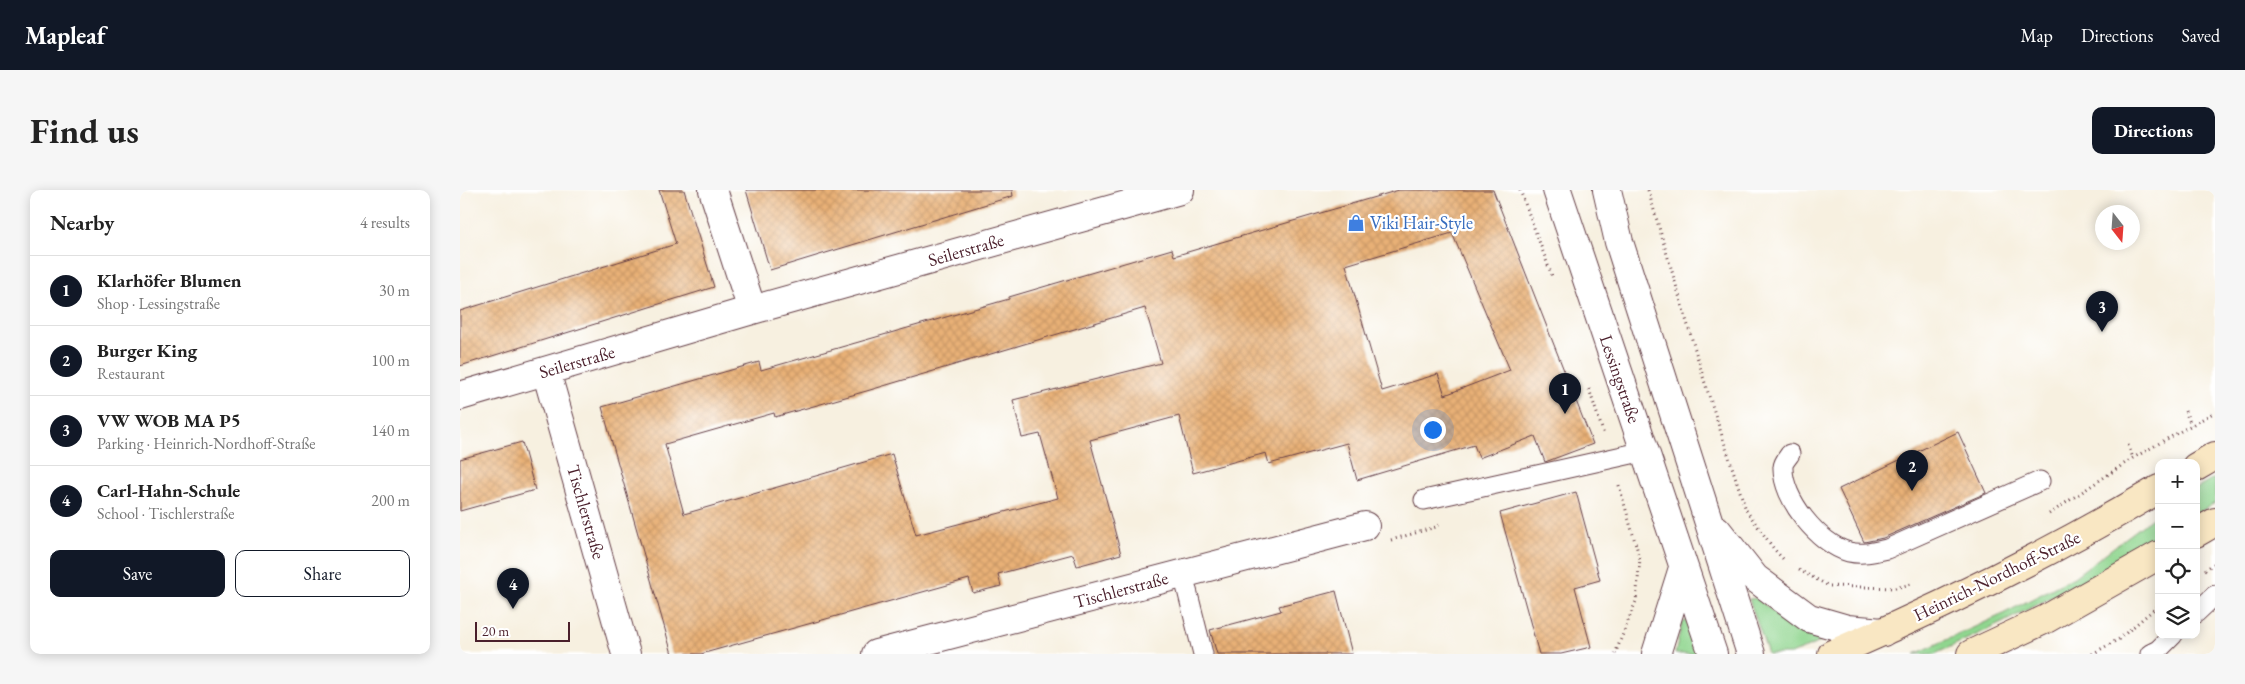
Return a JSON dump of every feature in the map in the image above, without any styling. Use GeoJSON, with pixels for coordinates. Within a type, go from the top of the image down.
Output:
{"type":"FeatureCollection","features":[{"type":"Feature","properties":{"kind":"main road"},"geometry":{"type":"LineString","coordinates":[[2200,465],[2215,456]]}},
{"type":"Feature","properties":{"kind":"main road","name":"Heinrich-Nordhoff-Straße"},"geometry":{"type":"LineString","coordinates":[[1832,654],[1883,632],[2078,537],[2155,491]]}},
{"type":"Feature","properties":{"kind":"main road"},"geometry":{"type":"LineString","coordinates":[[2200,531],[2215,522]]}},
{"type":"Feature","properties":{"kind":"main road"},"geometry":{"type":"LineString","coordinates":[[1971,654],[2046,619],[2155,557]]}},
{"type":"Feature","properties":{"kind":"street"},"geometry":{"type":"LineString","coordinates":[[713,190],[752,310]]}},
{"type":"Feature","properties":{"kind":"street","name":"Seilerstraße"},"geometry":{"type":"LineString","coordinates":[[460,396],[752,310],[1180,190]]}},
{"type":"Feature","properties":{"kind":"street","name":"Lessingstraße"},"geometry":{"type":"LineString","coordinates":[[1557,190],[1713,654]]}},
{"type":"Feature","properties":{"kind":"street"},"geometry":{"type":"LineString","coordinates":[[1607,190],[1619,242],[1751,654]]}},
{"type":"Feature","properties":{"kind":"street","name":"Tischlerstraße"},"geometry":{"type":"LineString","coordinates":[[546,370],[626,654]]}},
{"type":"Feature","properties":{"kind":"street"},"geometry":{"type":"LineString","coordinates":[[1708,519],[1755,578],[1809,618],[1847,630],[1883,632]]}},
{"type":"Feature","properties":{"kind":"street","name":"Tischlerstraße"},"geometry":{"type":"LineString","coordinates":[[876,654],[1183,574],[1374,534]]}},
{"type":"Feature","properties":{"kind":"street"},"geometry":{"type":"LineString","coordinates":[[1656,654],[1683,568]]}},
{"type":"Feature","properties":{"kind":"lane"},"geometry":{"type":"LineString","coordinates":[[1424,500],[1645,451]]}},
{"type":"Feature","properties":{"kind":"lane"},"geometry":{"type":"LineString","coordinates":[[1790,454],[1783,465],[1784,478],[1797,508],[1818,534],[1835,546],[1849,552],[1868,553],[1887,549],[2040,481]]}},
{"type":"Feature","properties":{"kind":"lane"},"geometry":{"type":"LineString","coordinates":[[1183,574],[1202,654]]}},
{"type":"Feature","properties":{"kind":"lane"},"geometry":{"type":"LineString","coordinates":[[2200,608],[2215,595]]}},
{"type":"Feature","properties":{"kind":"lane"},"geometry":{"type":"LineString","coordinates":[[2150,654],[2158,650],[2169,639]]}},
{"type":"Feature","properties":{"kind":"path"},"geometry":{"type":"LineString","coordinates":[[1520,190],[1555,286]]}},
{"type":"Feature","properties":{"kind":"path"},"geometry":{"type":"LineString","coordinates":[[1648,190],[1701,372],[1746,510],[1774,549],[1790,566]]}},
{"type":"Feature","properties":{"kind":"path"},"geometry":{"type":"LineString","coordinates":[[1588,386],[1640,559],[1636,601],[1615,654]]}},
{"type":"Feature","properties":{"kind":"path"},"geometry":{"type":"LineString","coordinates":[[2185,411],[2191,425]]}},
{"type":"Feature","properties":{"kind":"path"},"geometry":{"type":"LineString","coordinates":[[2047,515],[2133,458],[2215,412]]}},
{"type":"Feature","properties":{"kind":"path"},"geometry":{"type":"LineString","coordinates":[[2128,445],[2133,458]]}},
{"type":"Feature","properties":{"kind":"path"},"geometry":{"type":"LineString","coordinates":[[1374,534],[1436,527],[1442,522]]}},
{"type":"Feature","properties":{"kind":"path"},"geometry":{"type":"LineString","coordinates":[[1798,570],[1829,586],[1894,588],[1920,581]]}},
{"type":"Feature","properties":{"kind":"path"},"geometry":{"type":"LineString","coordinates":[[2092,654],[2119,639],[2155,608]]}},
{"type":"Feature","properties":{"kind":"green space"},"geometry":{"type":"Polygon","coordinates":[[[2215,478],[2215,503],[2200,512],[2200,504],[2200,487],[2215,478]]]}},
{"type":"Feature","properties":{"kind":"green space"},"geometry":{"type":"Polygon","coordinates":[[[2155,516],[2155,539],[2079,583],[2002,623],[1935,654],[1915,654],[1999,616],[2074,577],[2155,516]]]}},
{"type":"Feature","properties":{"kind":"green space"},"geometry":{"type":"Polygon","coordinates":[[[1756,598],[1793,627],[1823,641],[1791,654],[1768,654],[1749,599],[1756,598]]]}},
{"type":"Feature","properties":{"kind":"green space"},"geometry":{"type":"Polygon","coordinates":[[[1687,620],[1698,654],[1675,654],[1682,623],[1687,620]]]}},
{"type":"Feature","properties":{"kind":"building"},"geometry":{"type":"Polygon","coordinates":[[[659,190],[684,190],[714,287],[460,366],[460,311],[676,244],[659,190]]]}},
{"type":"Feature","properties":{"kind":"building"},"geometry":{"type":"Polygon","coordinates":[[[746,190],[1012,190],[1013,196],[770,270],[746,190]]]}},
{"type":"Feature","properties":{"kind":"building"},"geometry":{"type":"Polygon","coordinates":[[[1399,190],[1493,190],[1593,444],[1545,462],[1535,436],[1479,458],[1474,445],[1357,480],[1347,443],[1269,464],[1266,453],[1193,473],[1179,416],[1090,440],[1121,554],[1077,566],[1073,554],[998,574],[1001,586],[973,593],[969,579],[701,654],[672,654],[602,407],[759,362],[761,370],[1009,299],[1009,297],[1172,249],[1174,256],[1399,190]],[[1452,233],[1346,265],[1382,391],[1438,374],[1445,395],[1510,370],[1452,233]],[[1145,308],[775,417],[774,413],[665,444],[684,514],[892,454],[916,535],[1058,498],[1040,434],[1022,438],[1013,400],[1161,363],[1145,308]]]}},
{"type":"Feature","properties":{"kind":"building"},"geometry":{"type":"Polygon","coordinates":[[[1958,432],[1986,493],[1883,538],[1864,542],[1839,489],[1958,432]]]}},
{"type":"Feature","properties":{"kind":"building"},"geometry":{"type":"Polygon","coordinates":[[[522,442],[535,490],[460,511],[460,459],[522,442]]]}},
{"type":"Feature","properties":{"kind":"building"},"geometry":{"type":"Polygon","coordinates":[[[1576,492],[1600,580],[1575,587],[1591,647],[1561,654],[1539,654],[1500,513],[1576,492]]]}},
{"type":"Feature","properties":{"kind":"building"},"geometry":{"type":"Polygon","coordinates":[[[1336,591],[1352,654],[1217,654],[1210,630],[1281,611],[1279,606],[1336,591]]]}},
{"type":"Feature","properties":{"kind":"place","name":"Viki Hair-Style"},"geometry":{"type":"Point","coordinates":[1356,223]}},
{"type":"Feature","properties":{"kind":"place","name":"VW WOB MA P5"},"geometry":{"type":"Point","coordinates":[2102,332]}},
{"type":"Feature","properties":{"kind":"place","name":"Klarhöfer Blumen"},"geometry":{"type":"Point","coordinates":[1565,414]}},
{"type":"Feature","properties":{"kind":"place","name":"Burger King"},"geometry":{"type":"Point","coordinates":[1912,491]}},
{"type":"Feature","properties":{"kind":"place","name":"Carl-Hahn-Schule"},"geometry":{"type":"Point","coordinates":[513,609]}}]}
